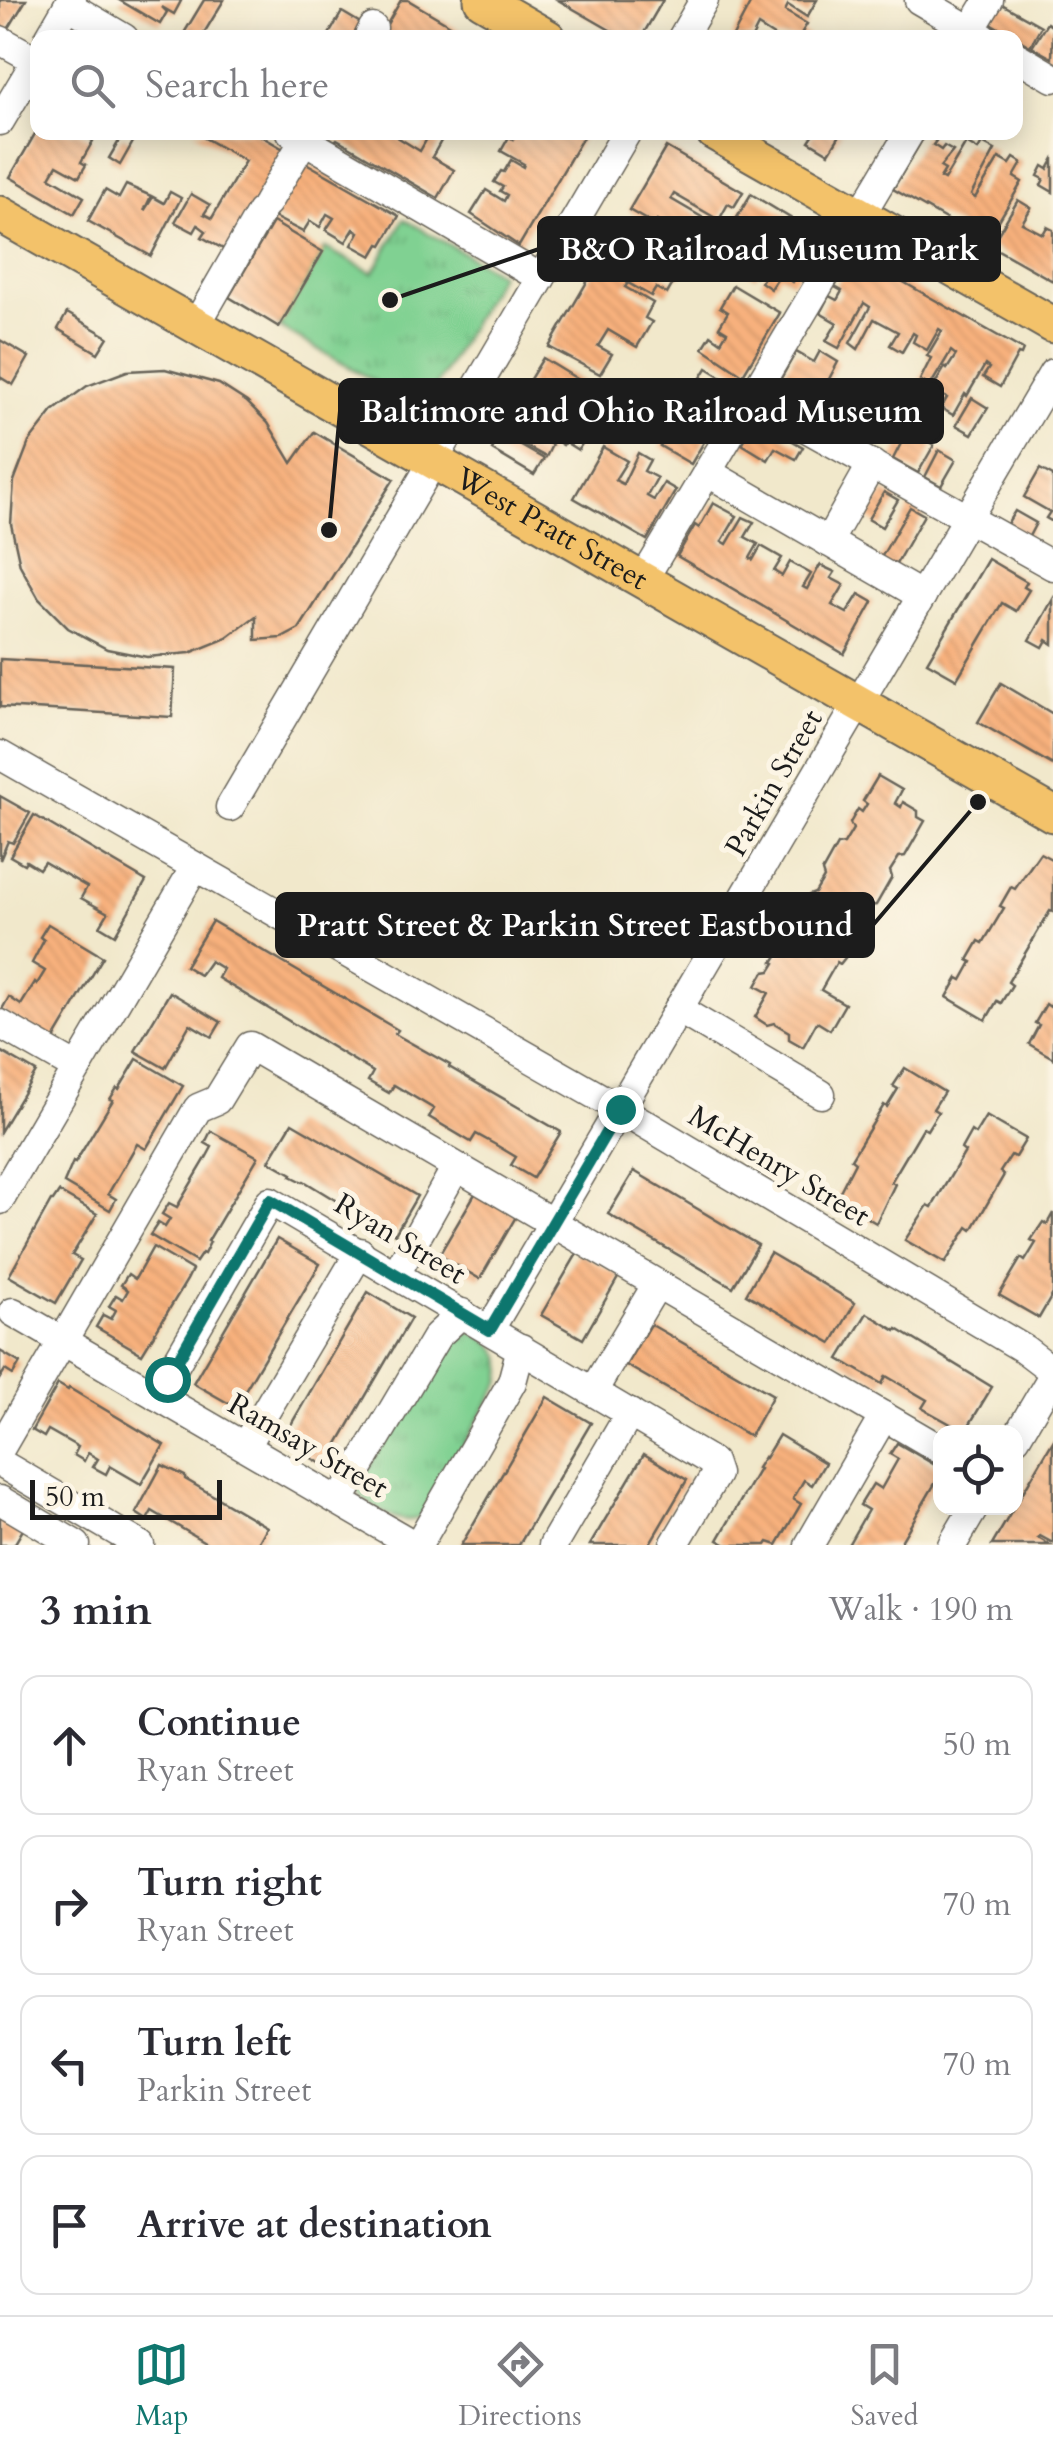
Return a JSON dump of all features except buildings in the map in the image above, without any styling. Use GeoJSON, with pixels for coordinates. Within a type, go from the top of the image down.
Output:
{"type":"FeatureCollection","features":[{"type":"Feature","properties":{"kind":"main road"},"geometry":{"type":"LineString","coordinates":[[482,0],[534,30]]}},
{"type":"Feature","properties":{"kind":"main road"},"geometry":{"type":"LineString","coordinates":[[728,140],[1053,326]]}},
{"type":"Feature","properties":{"kind":"main road","name":"West Pratt Street"},"geometry":{"type":"LineString","coordinates":[[0,214],[1053,814]]}},
{"type":"Feature","properties":{"kind":"street"},"geometry":{"type":"LineString","coordinates":[[687,30],[704,0]]}},
{"type":"Feature","properties":{"kind":"street"},"geometry":{"type":"LineString","coordinates":[[919,0],[966,30]]}},
{"type":"Feature","properties":{"kind":"street"},"geometry":{"type":"LineString","coordinates":[[976,30],[989,0]]}},
{"type":"Feature","properties":{"kind":"street"},"geometry":{"type":"LineString","coordinates":[[54,30],[70,3],[112,30]]}},
{"type":"Feature","properties":{"kind":"street"},"geometry":{"type":"LineString","coordinates":[[0,40],[30,48]]}},
{"type":"Feature","properties":{"kind":"street"},"geometry":{"type":"LineString","coordinates":[[1023,60],[1053,78]]}},
{"type":"Feature","properties":{"kind":"street"},"geometry":{"type":"LineString","coordinates":[[0,121],[30,70]]}},
{"type":"Feature","properties":{"kind":"street"},"geometry":{"type":"LineString","coordinates":[[196,325],[303,140]]}},
{"type":"Feature","properties":{"kind":"street"},"geometry":{"type":"LineString","coordinates":[[316,140],[541,278]]}},
{"type":"Feature","properties":{"kind":"street"},"geometry":{"type":"LineString","coordinates":[[230,807],[621,140]]}},
{"type":"Feature","properties":{"kind":"street"},"geometry":{"type":"LineString","coordinates":[[643,580],[905,140]]}},
{"type":"Feature","properties":{"kind":"street","name":"Parkin Street"},"geometry":{"type":"LineString","coordinates":[[490,1330],[1053,372]]}},
{"type":"Feature","properties":{"kind":"street"},"geometry":{"type":"LineString","coordinates":[[751,398],[1053,566]]}},
{"type":"Feature","properties":{"kind":"street"},"geometry":{"type":"LineString","coordinates":[[828,542],[872,464]]}},
{"type":"Feature","properties":{"kind":"street"},"geometry":{"type":"LineString","coordinates":[[707,472],[922,596]]}},
{"type":"Feature","properties":{"kind":"street","name":"McHenry Street"},"geometry":{"type":"LineString","coordinates":[[0,756],[620,1109],[1024,1348],[1053,1373]]}},
{"type":"Feature","properties":{"kind":"street"},"geometry":{"type":"LineString","coordinates":[[0,1200],[195,867]]}},
{"type":"Feature","properties":{"kind":"street"},"geometry":{"type":"LineString","coordinates":[[678,1010],[821,1094]]}},
{"type":"Feature","properties":{"kind":"street"},"geometry":{"type":"LineString","coordinates":[[0,1024],[77,1068]]}},
{"type":"Feature","properties":{"kind":"street"},"geometry":{"type":"LineString","coordinates":[[0,1449],[198,1108],[217,1100],[250,1046],[933,1445]]}},
{"type":"Feature","properties":{"kind":"street"},"geometry":{"type":"LineString","coordinates":[[396,1274],[456,1166]]}},
{"type":"Feature","properties":{"kind":"street","name":"Ryan Street"},"geometry":{"type":"LineString","coordinates":[[158,1396],[270,1200],[712,1462],[716,1474],[674,1545]]}},
{"type":"Feature","properties":{"kind":"street"},"geometry":{"type":"LineString","coordinates":[[245,1446],[360,1252]]}},
{"type":"Feature","properties":{"kind":"street"},"geometry":{"type":"LineString","coordinates":[[593,1391],[656,1284]]}},
{"type":"Feature","properties":{"kind":"street","name":"Ramsay Street"},"geometry":{"type":"LineString","coordinates":[[13,1312],[416,1545]]}},
{"type":"Feature","properties":{"kind":"street"},"geometry":{"type":"LineString","coordinates":[[339,1501],[436,1336],[462,1313]]}},
{"type":"Feature","properties":{"kind":"street"},"geometry":{"type":"LineString","coordinates":[[416,1545],[512,1382],[520,1348]]}},
{"type":"Feature","properties":{"kind":"street"},"geometry":{"type":"LineString","coordinates":[[1023,1426],[1053,1373]]}},
{"type":"Feature","properties":{"kind":"street"},"geometry":{"type":"LineString","coordinates":[[553,1545],[630,1413]]}},
{"type":"Feature","properties":{"kind":"street"},"geometry":{"type":"LineString","coordinates":[[809,1545],[884,1416]]}},
{"type":"Feature","properties":{"kind":"street"},"geometry":{"type":"LineString","coordinates":[[0,1462],[140,1545]]}},
{"type":"Feature","properties":{"kind":"street"},"geometry":{"type":"LineString","coordinates":[[0,1500],[76,1545]]}},
{"type":"Feature","properties":{"kind":"street"},"geometry":{"type":"LineString","coordinates":[[952,1545],[970,1515]]}},
{"type":"Feature","properties":{"kind":"green space"},"geometry":{"type":"Polygon","coordinates":[[[404,219],[500,274],[423,409],[279,327],[325,248],[373,273],[404,219]]]}},
{"type":"Feature","properties":{"kind":"green space"},"geometry":{"type":"Polygon","coordinates":[[[461,1330],[495,1347],[503,1363],[501,1382],[421,1517],[395,1518],[377,1509],[357,1490],[438,1342],[461,1330]]]}},
{"type":"Feature","properties":{"kind":"place","name":"B&O Railroad Museum Park"},"geometry":{"type":"Point","coordinates":[390,300]}},
{"type":"Feature","properties":{"kind":"place","name":"Baltimore and Ohio Railroad Museum"},"geometry":{"type":"Point","coordinates":[329,530]}},
{"type":"Feature","properties":{"kind":"place","name":"Pratt Street & Parkin Street Eastbound"},"geometry":{"type":"Point","coordinates":[978,802]}},
{"type":"Feature","properties":{"kind":"route"},"geometry":{"type":"LineString","coordinates":[[167,1379],[270,1200],[490,1330],[620,1109]]}}]}
